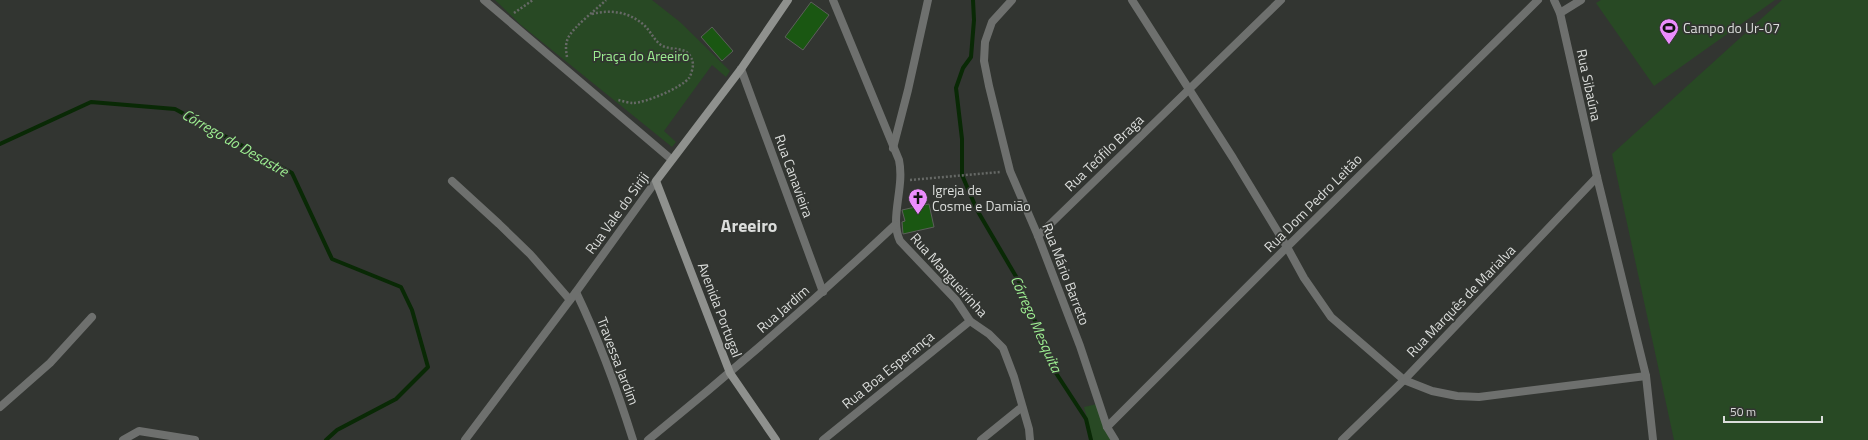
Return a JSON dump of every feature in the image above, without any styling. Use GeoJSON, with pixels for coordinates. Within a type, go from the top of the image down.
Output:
{"type":"FeatureCollection","features":[{"type":"Feature","properties":{"kind":"street"},"geometry":{"type":"LineString","coordinates":[[484,0],[671,160]]}},
{"type":"Feature","properties":{"kind":"street","name":"Rua Vale do Siriji"},"geometry":{"type":"LineString","coordinates":[[465,440],[576,292],[671,160],[740,69],[788,0]]}},
{"type":"Feature","properties":{"kind":"street","name":"Rua Mangueirinha"},"geometry":{"type":"LineString","coordinates":[[833,0],[899,160],[901,181],[895,225],[900,241],[956,300],[970,321],[989,334],[1003,348],[1014,377],[1029,429],[1030,440]]}},
{"type":"Feature","properties":{"kind":"street"},"geometry":{"type":"LineString","coordinates":[[893,148],[908,90],[928,0]]}},
{"type":"Feature","properties":{"kind":"street","name":"Rua Mário Barreto"},"geometry":{"type":"LineString","coordinates":[[1012,0],[992,22],[985,42],[984,61],[1010,171],[1038,236],[1080,346],[1107,427],[1115,440]]}},
{"type":"Feature","properties":{"kind":"street"},"geometry":{"type":"LineString","coordinates":[[1132,0],[1233,158],[1304,278],[1331,317],[1404,380],[1432,391],[1457,396],[1479,397],[1646,376]]}},
{"type":"Feature","properties":{"kind":"street","name":"Rua Teófilo Braga"},"geometry":{"type":"LineString","coordinates":[[1038,236],[1281,0]]}},
{"type":"Feature","properties":{"kind":"street","name":"Rua Dom Pedro Leitão"},"geometry":{"type":"LineString","coordinates":[[1107,427],[1538,0]]}},
{"type":"Feature","properties":{"kind":"street","name":"Rua Sibaúna"},"geometry":{"type":"LineString","coordinates":[[1554,0],[1560,13],[1597,177],[1646,376],[1653,440]]}},
{"type":"Feature","properties":{"kind":"street"},"geometry":{"type":"LineString","coordinates":[[1560,13],[1581,0]]}},
{"type":"Feature","properties":{"kind":"street","name":"Rua Canavieira"},"geometry":{"type":"LineString","coordinates":[[740,69],[823,292]]}},
{"type":"Feature","properties":{"kind":"street","name":"Rua Marquês de Marialva"},"geometry":{"type":"LineString","coordinates":[[1342,440],[1404,380],[1597,177]]}},
{"type":"Feature","properties":{"kind":"street"},"geometry":{"type":"LineString","coordinates":[[452,181],[530,254],[570,300]]}},
{"type":"Feature","properties":{"kind":"street","name":"Avenida Portugal"},"geometry":{"type":"LineString","coordinates":[[656,181],[730,373],[776,440]]}},
{"type":"Feature","properties":{"kind":"street","name":"Rua Jardim"},"geometry":{"type":"LineString","coordinates":[[648,440],[730,373],[823,292],[895,225]]}},
{"type":"Feature","properties":{"kind":"street","name":"Travessa Jardim"},"geometry":{"type":"LineString","coordinates":[[576,292],[594,331],[610,372],[633,440]]}},
{"type":"Feature","properties":{"kind":"street"},"geometry":{"type":"LineString","coordinates":[[0,407],[50,364],[92,317]]}},
{"type":"Feature","properties":{"kind":"street","name":"Rua Boa Esperança"},"geometry":{"type":"LineString","coordinates":[[823,440],[970,321]]}},
{"type":"Feature","properties":{"kind":"street"},"geometry":{"type":"LineString","coordinates":[[980,440],[1022,407]]}},
{"type":"Feature","properties":{"kind":"street"},"geometry":{"type":"LineString","coordinates":[[123,440],[139,431],[195,440]]}},
{"type":"Feature","properties":{"kind":"path"},"geometry":{"type":"LineString","coordinates":[[510,15],[532,0]]}},
{"type":"Feature","properties":{"kind":"path"},"geometry":{"type":"LineString","coordinates":[[568,62],[566,48],[568,38],[606,0]]}},
{"type":"Feature","properties":{"kind":"path"},"geometry":{"type":"LineString","coordinates":[[592,14],[602,11],[624,13],[646,27],[652,36],[662,45],[682,49],[688,54],[693,63],[688,79],[674,88],[647,100],[634,103],[614,99]]}},
{"type":"Feature","properties":{"kind":"path"},"geometry":{"type":"LineString","coordinates":[[901,181],[1010,171]]}},
{"type":"Feature","properties":{"kind":"green space","name":"Praça do Areeiro"},"geometry":{"type":"Polygon","coordinates":[[[495,0],[652,0],[680,22],[730,71],[726,77],[712,65],[664,131],[676,142],[672,147],[521,25],[495,0]]]}},
{"type":"Feature","properties":{"kind":"green space","name":"Campo do Ur-07"},"geometry":{"type":"Polygon","coordinates":[[[1601,0],[1775,0],[1654,86],[1596,3],[1601,0]]]}},
{"type":"Feature","properties":{"kind":"green space"},"geometry":{"type":"Polygon","coordinates":[[[1782,0],[1868,0],[1868,440],[1674,440],[1612,154],[1782,0]]]}},
{"type":"Feature","properties":{"kind":"green space"},"geometry":{"type":"Polygon","coordinates":[[[1097,404],[1116,440],[1093,440],[1084,407],[1097,404]]]}},
{"type":"Feature","properties":{"kind":"building"},"geometry":{"type":"Polygon","coordinates":[[[811,2],[829,15],[803,50],[785,37],[811,2]]]}},
{"type":"Feature","properties":{"kind":"building"},"geometry":{"type":"Polygon","coordinates":[[[712,27],[733,51],[722,61],[701,37],[712,27]]]}},
{"type":"Feature","properties":{"kind":"building","name":"Igreja de Cosme e Damião"},"geometry":{"type":"Polygon","coordinates":[[[929,204],[934,227],[903,234],[902,222],[905,221],[902,210],[929,204]]]}},
{"type":"Feature","properties":{"kind":"waterway","name":"Córrego Mesquita"},"geometry":{"type":"LineString","coordinates":[[973,0],[974,20],[971,57],[963,68],[956,88],[962,139],[962,175],[977,210],[1021,285],[1054,370],[1086,419],[1091,440]]}},
{"type":"Feature","properties":{"kind":"waterway","name":"Córrego do Desastre"},"geometry":{"type":"LineString","coordinates":[[0,144],[91,102],[175,109],[292,173],[332,259],[401,287],[412,310],[428,367],[396,399],[337,430],[326,440]]}},
{"type":"Feature","properties":{"kind":"place","name":"Campo do Ur-07"},"geometry":{"type":"Point","coordinates":[1669,45]}},
{"type":"Feature","properties":{"kind":"place","name":"Igreja de Cosme e Damião"},"geometry":{"type":"Point","coordinates":[918,215]}},
{"type":"Feature","properties":{"kind":"district","name":"Areeiro"},"geometry":{"type":"Point","coordinates":[749,226]}}]}
